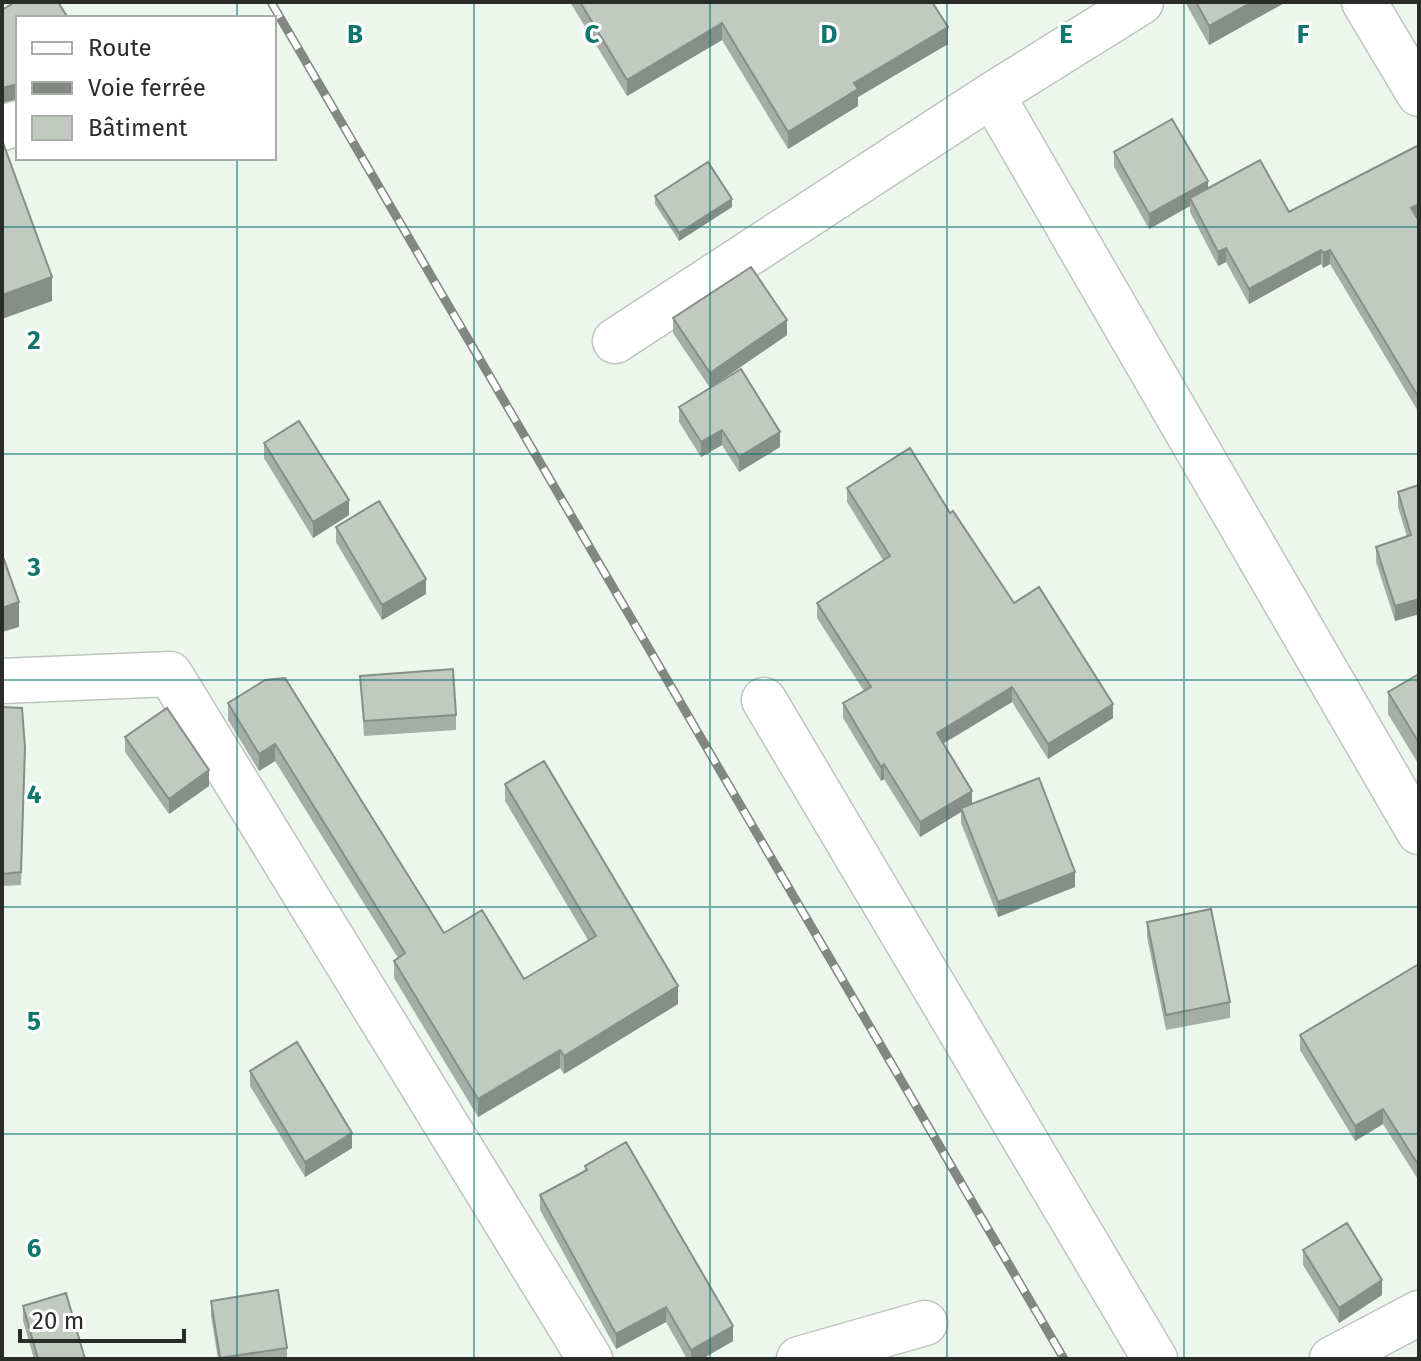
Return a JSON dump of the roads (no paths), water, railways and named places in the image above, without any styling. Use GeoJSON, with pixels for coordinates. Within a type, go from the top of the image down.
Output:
{"type":"FeatureCollection","features":[{"type":"Feature","properties":{"kind":"street"},"geometry":{"type":"LineString","coordinates":[[615,341],[992,95],[1141,2]]}},
{"type":"Feature","properties":{"kind":"street"},"geometry":{"type":"LineString","coordinates":[[1364,2],[1419,94]]}},
{"type":"Feature","properties":{"kind":"street"},"geometry":{"type":"LineString","coordinates":[[992,95],[1419,832]]}},
{"type":"Feature","properties":{"kind":"street"},"geometry":{"type":"LineString","coordinates":[[2,681],[170,674],[590,1359]]}},
{"type":"Feature","properties":{"kind":"street"},"geometry":{"type":"LineString","coordinates":[[764,700],[1155,1359]]}},
{"type":"Feature","properties":{"kind":"street"},"geometry":{"type":"LineString","coordinates":[[1332,1359],[1419,1313]]}},
{"type":"Feature","properties":{"kind":"street"},"geometry":{"type":"LineString","coordinates":[[799,1359],[925,1323]]}},
{"type":"Feature","properties":{"kind":"railway"},"geometry":{"type":"LineString","coordinates":[[271,2],[1064,1359]]}}]}
